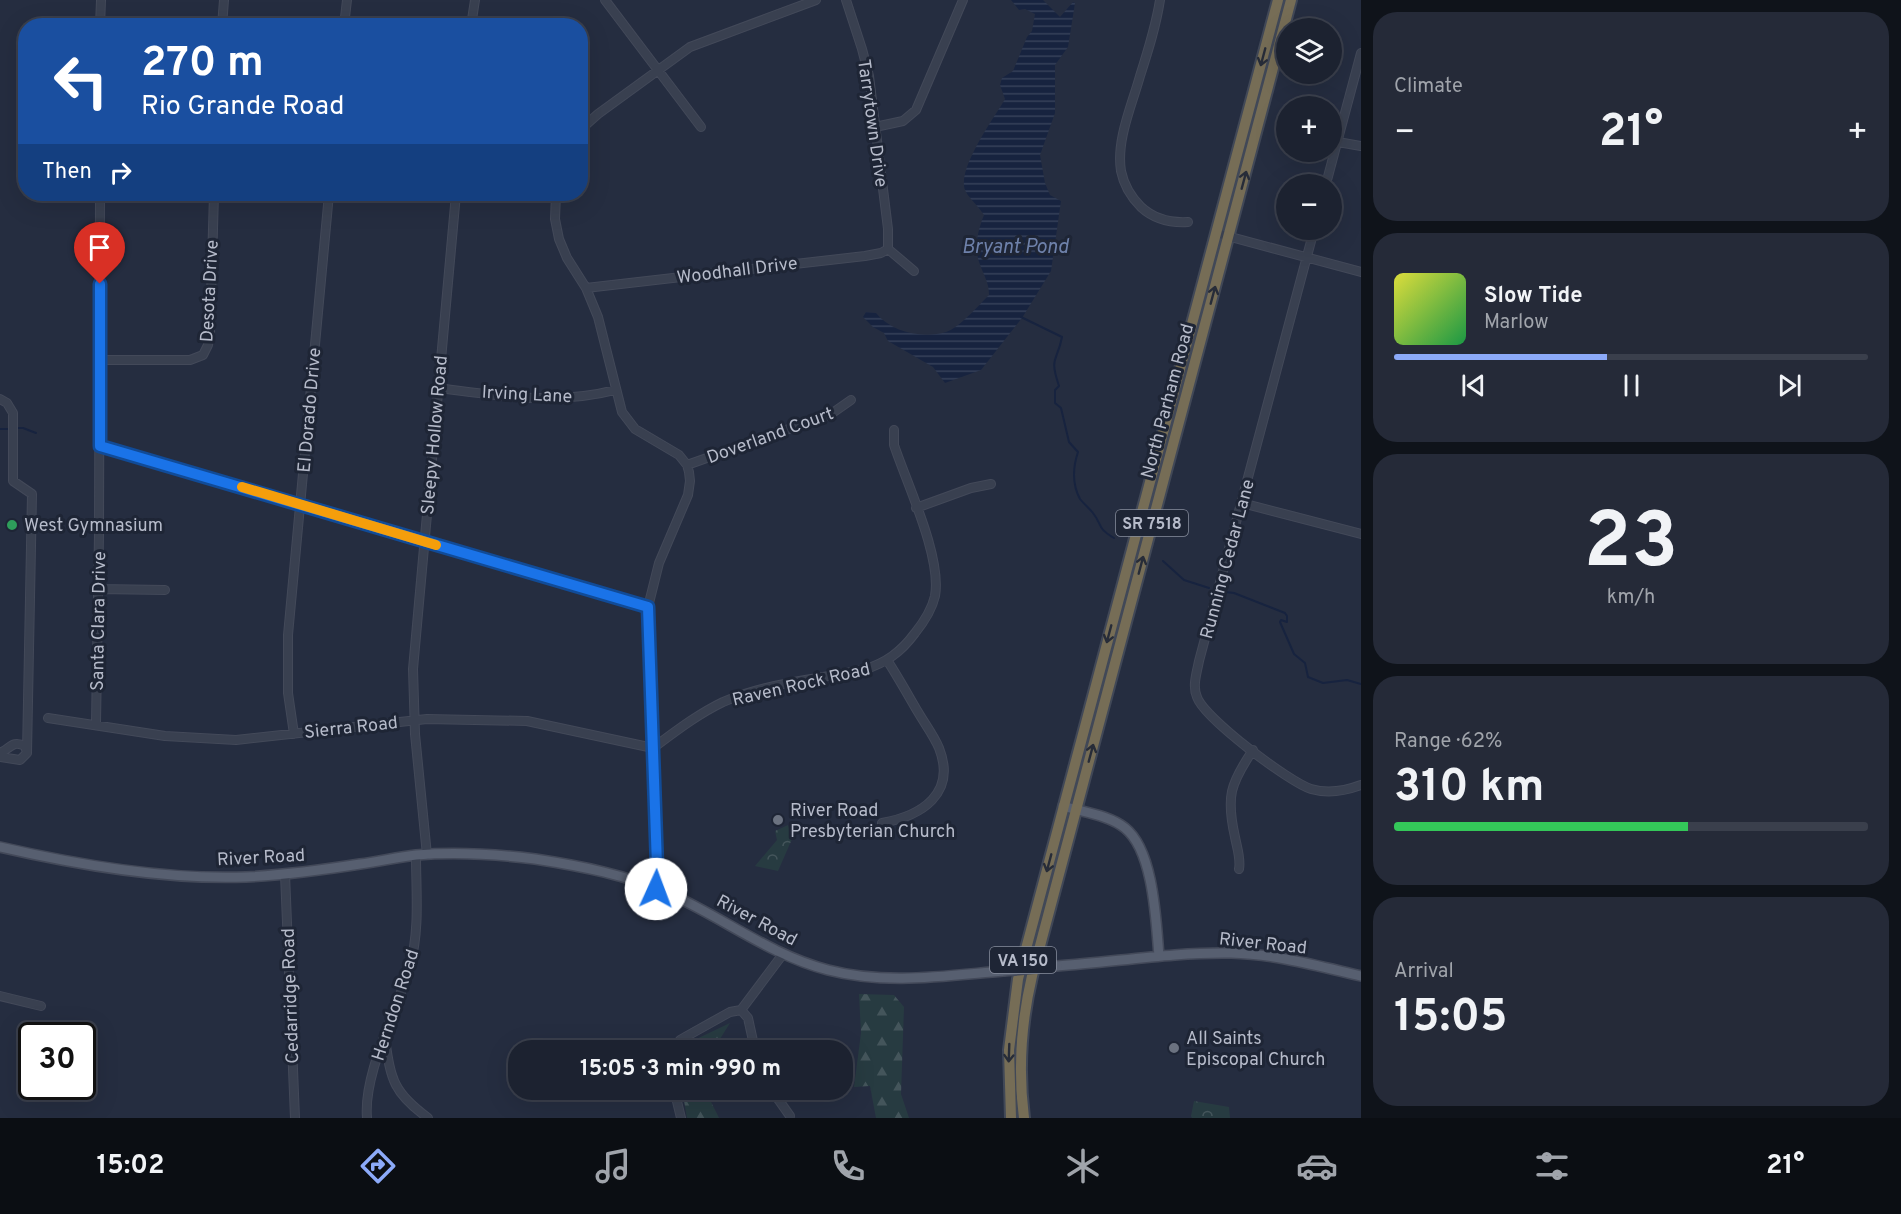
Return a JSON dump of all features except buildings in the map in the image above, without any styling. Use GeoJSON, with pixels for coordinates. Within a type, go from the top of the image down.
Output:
{"type":"FeatureCollection","features":[{"type":"Feature","properties":{"kind":"highway","name":"North Parham Road"},"geometry":{"type":"LineString","coordinates":[[1063,806],[1278,0]]}},
{"type":"Feature","properties":{"kind":"highway","name":"North Parham Road"},"geometry":{"type":"LineString","coordinates":[[1076,810],[1291,0]]}},
{"type":"Feature","properties":{"kind":"highway","name":"VA 150"},"geometry":{"type":"LineString","coordinates":[[1011,1118],[1008,1062],[1014,1000],[1063,806]]}},
{"type":"Feature","properties":{"kind":"highway","name":"VA 150"},"geometry":{"type":"LineString","coordinates":[[1024,1118],[1021,1071],[1026,1008],[1032,976],[1076,810]]}},
{"type":"Feature","properties":{"kind":"main road"},"geometry":{"type":"LineString","coordinates":[[1063,806],[1116,823],[1129,832],[1137,843],[1150,880],[1159,956]]}},
{"type":"Feature","properties":{"kind":"main road","name":"River Road"},"geometry":{"type":"LineString","coordinates":[[0,847],[51,858],[174,875],[245,877],[285,874],[416,855],[486,854],[558,863],[612,874],[656,889],[704,911],[783,954],[826,969],[873,978],[921,978],[1159,956],[1232,953],[1295,960],[1361,976]]}},
{"type":"Feature","properties":{"kind":"street"},"geometry":{"type":"LineString","coordinates":[[100,18],[101,0]]}},
{"type":"Feature","properties":{"kind":"street"},"geometry":{"type":"LineString","coordinates":[[223,18],[224,0]]}},
{"type":"Feature","properties":{"kind":"street"},"geometry":{"type":"LineString","coordinates":[[345,18],[347,0]]}},
{"type":"Feature","properties":{"kind":"street"},"geometry":{"type":"LineString","coordinates":[[472,18],[475,0]]}},
{"type":"Feature","properties":{"kind":"street"},"geometry":{"type":"LineString","coordinates":[[605,0],[700,127]]}},
{"type":"Feature","properties":{"kind":"street"},"geometry":{"type":"LineString","coordinates":[[588,123],[684,50],[816,0]]}},
{"type":"Feature","properties":{"kind":"street","name":"Tarrytown Drive"},"geometry":{"type":"LineString","coordinates":[[846,0],[867,68],[888,229],[888,249]]}},
{"type":"Feature","properties":{"kind":"street"},"geometry":{"type":"LineString","coordinates":[[875,127],[903,121],[916,110],[963,0]]}},
{"type":"Feature","properties":{"kind":"street"},"geometry":{"type":"LineString","coordinates":[[1160,0],[1124,131],[1121,167],[1125,185],[1131,196],[1145,211],[1160,218],[1188,222]]}},
{"type":"Feature","properties":{"kind":"street"},"geometry":{"type":"LineString","coordinates":[[1342,127],[1361,53]]}},
{"type":"Feature","properties":{"kind":"street"},"geometry":{"type":"LineString","coordinates":[[1342,143],[1361,146]]}},
{"type":"Feature","properties":{"kind":"street","name":"Santa Clara Drive"},"geometry":{"type":"LineString","coordinates":[[96,724],[99,590],[100,201]]}},
{"type":"Feature","properties":{"kind":"street","name":"Desota Drive"},"geometry":{"type":"LineString","coordinates":[[99,360],[190,360],[203,355],[210,333],[214,201]]}},
{"type":"Feature","properties":{"kind":"street","name":"El Dorado Drive"},"geometry":{"type":"LineString","coordinates":[[294,734],[286,658],[328,201]]}},
{"type":"Feature","properties":{"kind":"street","name":"Sleepy Hollow Road"},"geometry":{"type":"LineString","coordinates":[[427,855],[414,720],[413,669],[455,201]]}},
{"type":"Feature","properties":{"kind":"street"},"geometry":{"type":"LineString","coordinates":[[556,201],[555,219],[559,239],[567,258],[586,288],[598,317],[622,411],[631,425],[644,435],[674,451],[687,465],[690,481],[689,491],[659,563],[648,607],[656,889]]}},
{"type":"Feature","properties":{"kind":"street"},"geometry":{"type":"LineString","coordinates":[[1216,233],[1361,272]]}},
{"type":"Feature","properties":{"kind":"street","name":"Running Cedar Lane"},"geometry":{"type":"LineString","coordinates":[[1312,240],[1199,661],[1195,685],[1198,700],[1204,710],[1293,780],[1311,789],[1335,791],[1361,785]]}},
{"type":"Feature","properties":{"kind":"street"},"geometry":{"type":"LineString","coordinates":[[888,249],[914,271]]}},
{"type":"Feature","properties":{"kind":"street","name":"Woodhall Drive"},"geometry":{"type":"LineString","coordinates":[[586,288],[865,256],[888,249]]}},
{"type":"Feature","properties":{"kind":"street","name":"Irving Lane"},"geometry":{"type":"LineString","coordinates":[[439,388],[560,398],[582,397],[615,390]]}},
{"type":"Feature","properties":{"kind":"street"},"geometry":{"type":"LineString","coordinates":[[0,399],[7,403],[13,413],[14,481],[32,494],[27,753],[20,760],[0,755]]}},
{"type":"Feature","properties":{"kind":"street","name":"Doverland Court"},"geometry":{"type":"LineString","coordinates":[[687,465],[831,414],[851,400]]}},
{"type":"Feature","properties":{"kind":"street","name":"Raven Rock Road"},"geometry":{"type":"LineString","coordinates":[[653,748],[706,711],[735,698],[771,687],[863,670],[888,660],[917,630],[925,619],[935,596],[935,566],[894,445],[894,430]]}},
{"type":"Feature","properties":{"kind":"street"},"geometry":{"type":"LineString","coordinates":[[100,446],[648,607]]}},
{"type":"Feature","properties":{"kind":"street"},"geometry":{"type":"LineString","coordinates":[[916,508],[970,488],[991,484]]}},
{"type":"Feature","properties":{"kind":"street"},"geometry":{"type":"LineString","coordinates":[[1242,503],[1361,534]]}},
{"type":"Feature","properties":{"kind":"street"},"geometry":{"type":"LineString","coordinates":[[99,590],[165,590]]}},
{"type":"Feature","properties":{"kind":"street"},"geometry":{"type":"LineString","coordinates":[[882,823],[907,818],[926,806],[940,787],[944,771],[938,746],[888,660]]}},
{"type":"Feature","properties":{"kind":"street","name":"Sierra Road"},"geometry":{"type":"LineString","coordinates":[[48,718],[165,736],[217,740],[253,739],[414,720],[527,721],[653,748]]}},
{"type":"Feature","properties":{"kind":"street"},"geometry":{"type":"LineString","coordinates":[[0,755],[13,743],[25,746],[27,753]]}},
{"type":"Feature","properties":{"kind":"street"},"geometry":{"type":"LineString","coordinates":[[1239,870],[1230,809],[1230,793],[1253,750]]}},
{"type":"Feature","properties":{"kind":"street","name":"Herndon Road"},"geometry":{"type":"LineString","coordinates":[[367,1118],[366,1107],[371,1082],[384,1037],[402,991],[414,947],[416,855]]}},
{"type":"Feature","properties":{"kind":"street","name":"Cedarridge Road"},"geometry":{"type":"LineString","coordinates":[[285,874],[295,1118]]}},
{"type":"Feature","properties":{"kind":"street"},"geometry":{"type":"LineString","coordinates":[[741,1010],[783,954]]}},
{"type":"Feature","properties":{"kind":"street"},"geometry":{"type":"LineString","coordinates":[[0,996],[41,1006]]}},
{"type":"Feature","properties":{"kind":"street"},"geometry":{"type":"LineString","coordinates":[[680,1040],[735,1010],[741,1010],[748,1018],[753,1040]]}},
{"type":"Feature","properties":{"kind":"street"},"geometry":{"type":"LineString","coordinates":[[384,1037],[391,1073],[401,1095],[428,1118]]}},
{"type":"Feature","properties":{"kind":"street"},"geometry":{"type":"LineString","coordinates":[[677,1100],[681,1118]]}},
{"type":"Feature","properties":{"kind":"street"},"geometry":{"type":"LineString","coordinates":[[779,1100],[790,1116]]}},
{"type":"Feature","properties":{"kind":"green space"},"geometry":{"type":"Polygon","coordinates":[[[788,825],[792,839],[778,871],[755,866],[777,840],[775,831],[788,825]]]}},
{"type":"Feature","properties":{"kind":"green space"},"geometry":{"type":"Polygon","coordinates":[[[859,994],[894,995],[904,1007],[901,1094],[909,1118],[876,1118],[870,1086],[854,1087],[861,1033],[859,994]]]}},
{"type":"Feature","properties":{"kind":"green space"},"geometry":{"type":"Polygon","coordinates":[[[730,1023],[719,1040],[694,1040],[730,1023]]]}},
{"type":"Feature","properties":{"kind":"green space"},"geometry":{"type":"Polygon","coordinates":[[[684,1100],[710,1100],[719,1118],[687,1118],[684,1100]]]}},
{"type":"Feature","properties":{"kind":"green space"},"geometry":{"type":"Polygon","coordinates":[[[1194,1101],[1229,1107],[1230,1118],[1192,1118],[1194,1101]]]}},
{"type":"Feature","properties":{"kind":"water","name":"Bryant Pond"},"geometry":{"type":"Polygon","coordinates":[[[1011,0],[1043,0],[1060,17],[1073,2],[1075,3],[1068,47],[1055,65],[1055,113],[1040,155],[1045,183],[1050,195],[1061,201],[1051,271],[1022,318],[981,370],[945,383],[933,367],[888,341],[884,333],[873,327],[863,317],[866,312],[876,313],[882,320],[898,329],[917,334],[937,334],[957,326],[989,295],[977,250],[978,232],[984,215],[966,192],[964,183],[970,159],[1005,99],[1000,85],[1002,78],[1013,71],[1027,37],[1032,31],[1035,14],[1025,9],[1019,10],[1011,0]]]}},
{"type":"Feature","properties":{"kind":"waterway"},"geometry":{"type":"LineString","coordinates":[[1021,317],[1062,337],[1054,364],[1059,386],[1055,390],[1055,403],[1061,408],[1069,442],[1078,452],[1074,470],[1076,487],[1080,499],[1093,513],[1102,529],[1114,538]]}},
{"type":"Feature","properties":{"kind":"waterway"},"geometry":{"type":"LineString","coordinates":[[16,428],[36,433]]}},
{"type":"Feature","properties":{"kind":"waterway"},"geometry":{"type":"LineString","coordinates":[[0,429],[10,429]]}},
{"type":"Feature","properties":{"kind":"waterway"},"geometry":{"type":"LineString","coordinates":[[1163,561],[1184,580],[1209,588]]}},
{"type":"Feature","properties":{"kind":"waterway"},"geometry":{"type":"LineString","coordinates":[[1226,592],[1285,613],[1287,622],[1281,620],[1280,622],[1294,654],[1305,663],[1308,677],[1323,683],[1347,680],[1361,684]]}},
{"type":"Feature","properties":{"kind":"slow traffic"},"geometry":{"type":"LineString","coordinates":[[242,487],[436,545]]}},
{"type":"Feature","properties":{"kind":"place","name":"West Gymnasium"},"geometry":{"type":"Point","coordinates":[12,525]}},
{"type":"Feature","properties":{"kind":"place","name":"River Road Presbyterian Church"},"geometry":{"type":"Point","coordinates":[778,820]}},
{"type":"Feature","properties":{"kind":"place","name":"All Saints Episcopal Church"},"geometry":{"type":"Point","coordinates":[1174,1048]}},
{"type":"Feature","properties":{"kind":"route"},"geometry":{"type":"LineString","coordinates":[[100,284],[100,446],[648,607],[656,889]]}}]}
